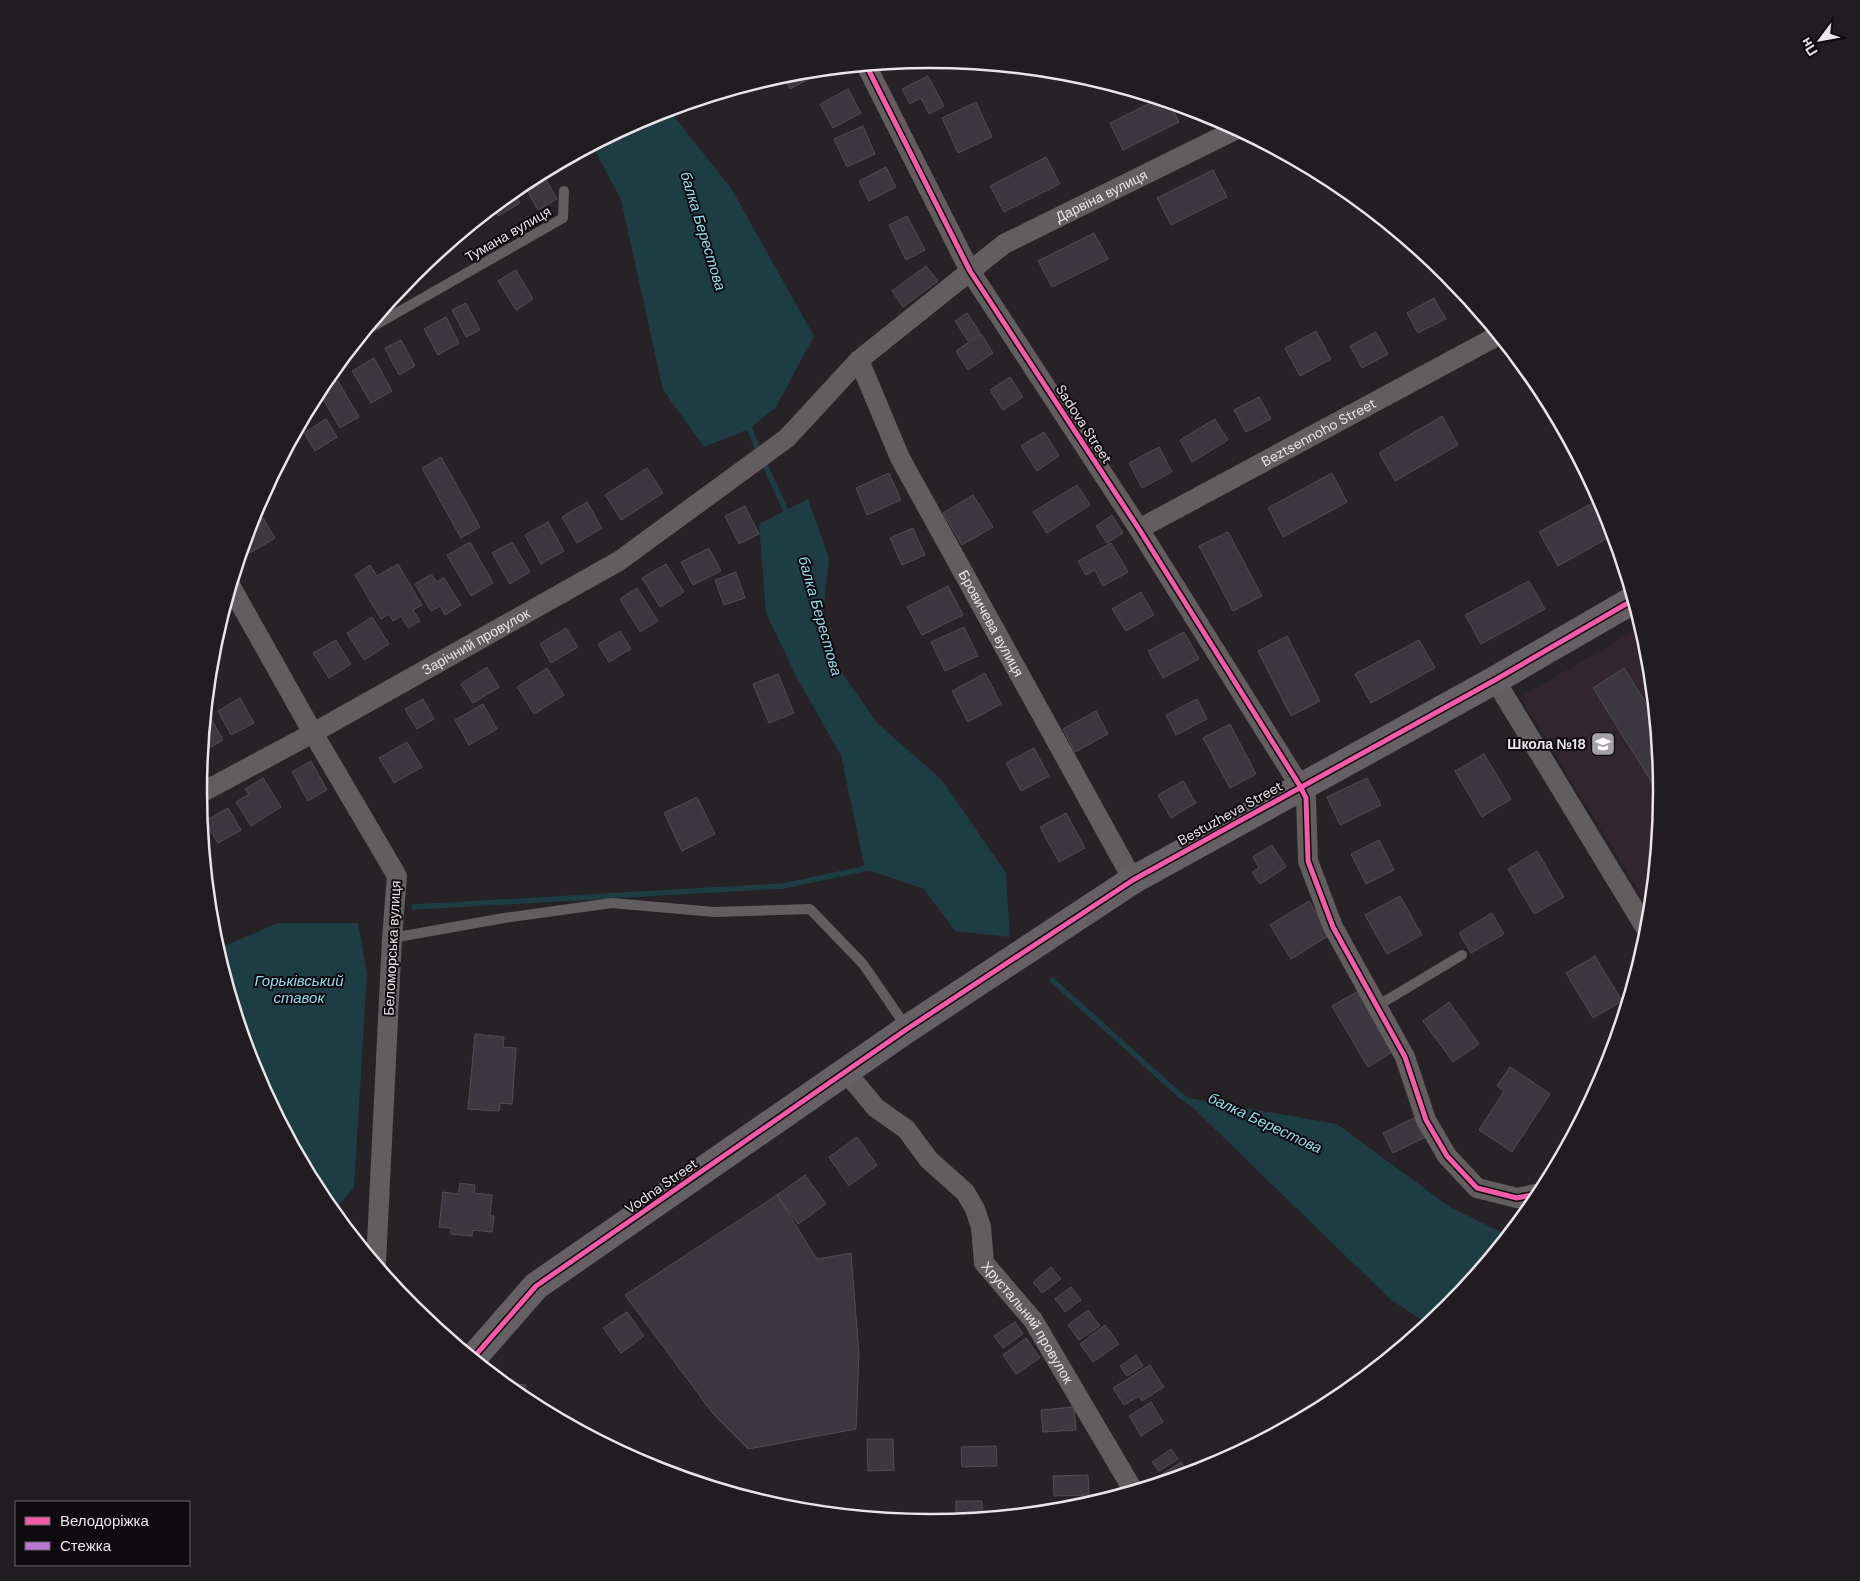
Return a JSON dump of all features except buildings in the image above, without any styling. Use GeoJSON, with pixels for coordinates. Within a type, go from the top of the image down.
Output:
{"type":"FeatureCollection","features":[{"type":"Feature","properties":{"kind":"street","name":"Sadova Street"},"geometry":{"type":"LineString","coordinates":[[869,71],[970,271],[1139,529],[1300,786],[1306,798],[1308,861],[1333,927],[1405,1057],[1426,1120],[1448,1156],[1477,1188],[1517,1198],[1529,1196]]}},
{"type":"Feature","properties":{"kind":"street","name":"Дарвіна вулиця"},"geometry":{"type":"LineString","coordinates":[[859,360],[1004,244],[1229,133]]}},
{"type":"Feature","properties":{"kind":"street","name":"Beztsennoho Street"},"geometry":{"type":"LineString","coordinates":[[1139,529],[1494,338]]}},
{"type":"Feature","properties":{"kind":"street","name":"Зарічний провулок"},"geometry":{"type":"LineString","coordinates":[[207,790],[313,733],[619,561],[787,438],[859,360]]}},
{"type":"Feature","properties":{"kind":"street","name":"Бровичева вулиця"},"geometry":{"type":"LineString","coordinates":[[859,360],[900,458],[1133,880]]}},
{"type":"Feature","properties":{"kind":"street","name":"Беломорська вулиця"},"geometry":{"type":"LineString","coordinates":[[235,594],[313,733],[397,876],[392,938],[376,1255]]}},
{"type":"Feature","properties":{"kind":"street","name":"Bestuzheva Street"},"geometry":{"type":"LineString","coordinates":[[876,1050],[1133,880],[1300,786],[1495,680],[1628,603]]}},
{"type":"Feature","properties":{"kind":"street"},"geometry":{"type":"LineString","coordinates":[[1495,680],[1641,920]]}},
{"type":"Feature","properties":{"kind":"street","name":"Vodna Street"},"geometry":{"type":"LineString","coordinates":[[477,1353],[536,1286],[876,1050]]}},
{"type":"Feature","properties":{"kind":"street","name":"Хрустальний провулок"},"geometry":{"type":"LineString","coordinates":[[846,1072],[876,1108],[906,1129],[929,1160],[965,1192],[975,1209],[981,1227],[984,1263],[1033,1320],[1131,1485]]}},
{"type":"Feature","properties":{"kind":"lane","name":"Тумана вулиця"},"geometry":{"type":"LineString","coordinates":[[378,324],[563,218],[564,191]]}},
{"type":"Feature","properties":{"kind":"lane"},"geometry":{"type":"LineString","coordinates":[[392,938],[504,918],[612,903],[714,912],[810,909],[863,964],[907,1029]]}},
{"type":"Feature","properties":{"kind":"lane"},"geometry":{"type":"LineString","coordinates":[[1377,1006],[1462,955]]}},
{"type":"Feature","properties":{"kind":"shaded area","name":"Школа №18"},"geometry":{"type":"Polygon","coordinates":[[[1635,631],[1647,696],[1653,790],[1651,838],[1644,901],[1520,697],[1635,631]]]}},
{"type":"Feature","properties":{"kind":"water"},"geometry":{"type":"Polygon","coordinates":[[[673,115],[731,188],[814,336],[776,407],[749,429],[704,447],[663,390],[621,200],[595,150],[673,115]]]}},
{"type":"Feature","properties":{"kind":"water"},"geometry":{"type":"Polygon","coordinates":[[[808,499],[829,558],[820,641],[877,723],[942,780],[1006,873],[1010,937],[955,931],[924,889],[865,869],[841,756],[796,676],[766,613],[759,524],[808,499]]]}},
{"type":"Feature","properties":{"kind":"water","name":"Горьківський ставок"},"geometry":{"type":"Polygon","coordinates":[[[278,923],[358,923],[367,974],[354,1187],[338,1206],[304,1152],[262,1067],[245,1023],[224,946],[278,923]]]}},
{"type":"Feature","properties":{"kind":"water"},"geometry":{"type":"Polygon","coordinates":[[[1182,1097],[1337,1124],[1450,1207],[1503,1233],[1474,1267],[1422,1320],[1391,1300],[1182,1097]]]}},
{"type":"Feature","properties":{"kind":"waterway","name":"балка Берестова"},"geometry":{"type":"LineString","coordinates":[[747,422],[759,453]]}},
{"type":"Feature","properties":{"kind":"waterway","name":"балка Берестова"},"geometry":{"type":"LineString","coordinates":[[763,461],[786,511],[786,517]]}},
{"type":"Feature","properties":{"kind":"waterway"},"geometry":{"type":"LineString","coordinates":[[414,907],[783,886],[872,867]]}},
{"type":"Feature","properties":{"kind":"waterway","name":"балка Берестова"},"geometry":{"type":"LineString","coordinates":[[1052,980],[1182,1097],[1189,1101]]}},
{"type":"Feature","properties":{"kind":"cycle path"},"geometry":{"type":"LineString","coordinates":[[869,71],[970,271],[1139,529],[1300,786],[1306,798],[1308,861],[1333,927],[1405,1057],[1426,1120],[1447,1156],[1477,1188],[1517,1198],[1529,1196]]}},
{"type":"Feature","properties":{"kind":"cycle path"},"geometry":{"type":"LineString","coordinates":[[477,1353],[536,1286],[907,1029],[1133,880],[1495,680],[1628,603]]}},
{"type":"Feature","properties":{"kind":"place","name":"Школа №18"},"geometry":{"type":"Point","coordinates":[1603,744]}}]}
